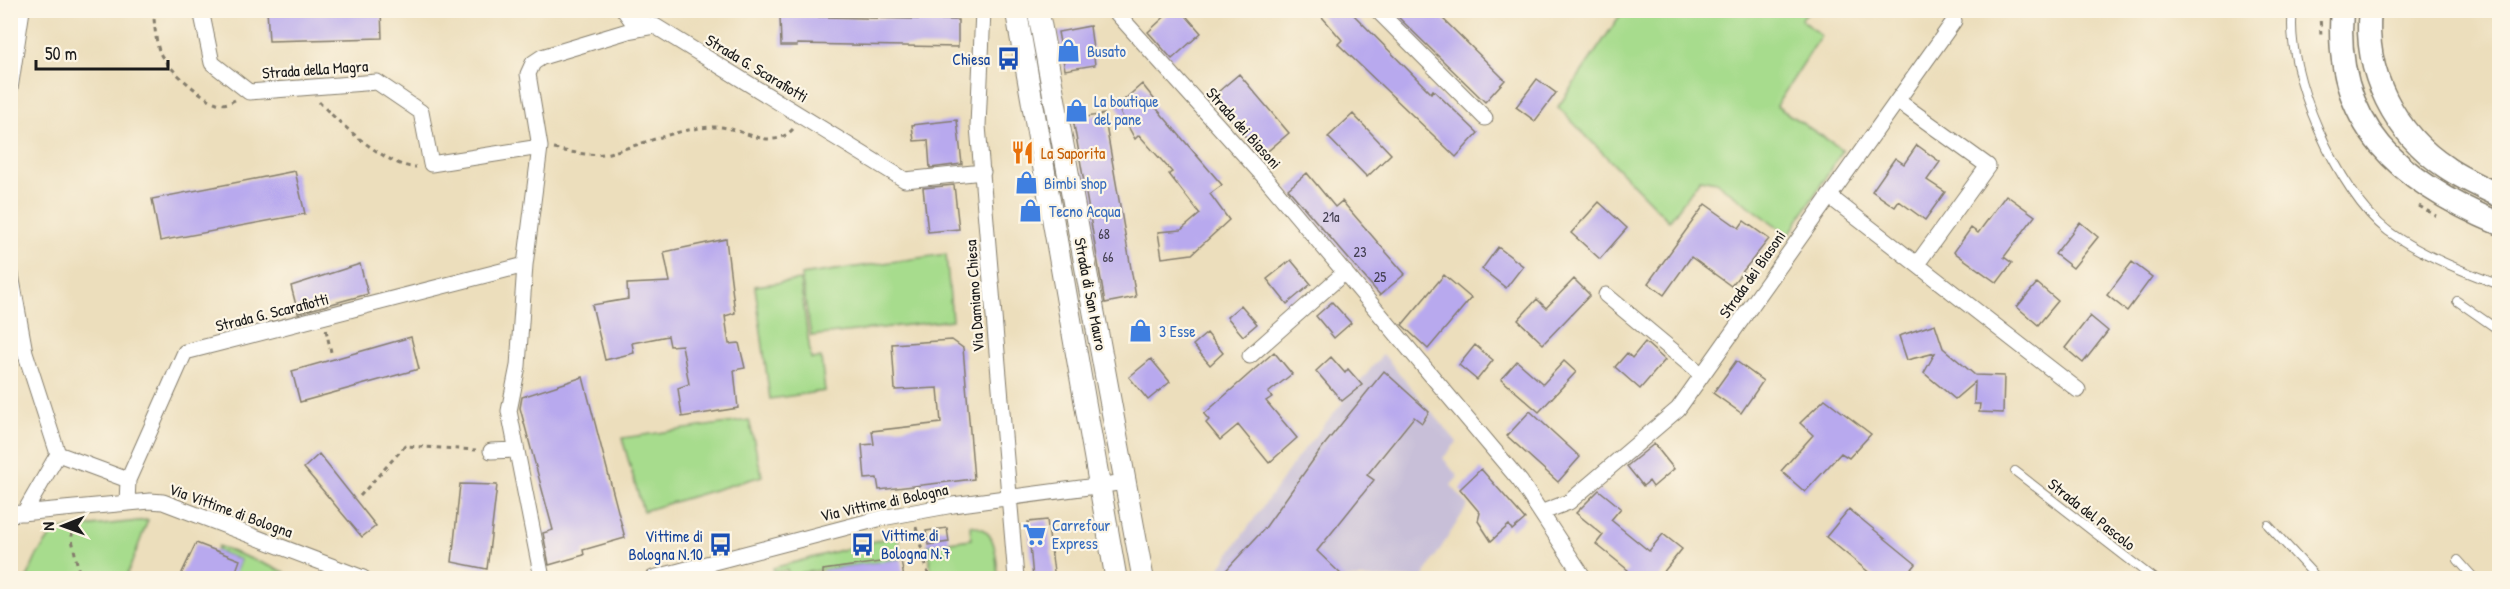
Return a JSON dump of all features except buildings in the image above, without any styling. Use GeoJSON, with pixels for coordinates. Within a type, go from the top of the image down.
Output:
{"type":"FeatureCollection","features":[{"type":"Feature","properties":{"kind":"main road","name":"Strada di San Mauro"},"geometry":{"type":"LineString","coordinates":[[1016,10],[1116,579]]}},
{"type":"Feature","properties":{"kind":"main road","name":"Strada di San Mauro"},"geometry":{"type":"LineString","coordinates":[[1038,10],[1143,579]]}},
{"type":"Feature","properties":{"kind":"main road"},"geometry":{"type":"LineString","coordinates":[[2342,10],[2343,65],[2363,122],[2381,148],[2405,172],[2437,194],[2496,223]]}},
{"type":"Feature","properties":{"kind":"main road"},"geometry":{"type":"LineString","coordinates":[[2370,10],[2368,28],[2373,66],[2387,105],[2419,144],[2446,168],[2499,196]]}},
{"type":"Feature","properties":{"kind":"street"},"geometry":{"type":"LineString","coordinates":[[10,89],[22,10]]}},
{"type":"Feature","properties":{"kind":"street","name":"Strada della Magra"},"geometry":{"type":"LineString","coordinates":[[201,10],[212,63],[249,92],[377,82],[421,112],[431,164]]}},
{"type":"Feature","properties":{"kind":"street","name":"Strada G. Scarafiotti"},"geometry":{"type":"LineString","coordinates":[[624,10],[632,21],[655,26],[905,180],[982,172]]}},
{"type":"Feature","properties":{"kind":"street","name":"Via Damiano Chiesa"},"geometry":{"type":"LineString","coordinates":[[984,10],[978,126],[1016,579]]}},
{"type":"Feature","properties":{"kind":"street","name":"Strada dei Biasoni"},"geometry":{"type":"LineString","coordinates":[[1114,10],[1267,180],[1520,481],[1543,512],[1584,579]]}},
{"type":"Feature","properties":{"kind":"street"},"geometry":{"type":"LineString","coordinates":[[1377,10],[1485,118]]}},
{"type":"Feature","properties":{"kind":"street","name":"Strada dei Biasoni"},"geometry":{"type":"LineString","coordinates":[[1543,512],[1569,502],[1678,409],[1954,21]]}},
{"type":"Feature","properties":{"kind":"street"},"geometry":{"type":"LineString","coordinates":[[542,579],[509,411],[518,366],[525,265],[540,147],[528,74],[533,63],[542,57],[655,26]]}},
{"type":"Feature","properties":{"kind":"street"},"geometry":{"type":"LineString","coordinates":[[1898,100],[1988,166],[1917,264]]}},
{"type":"Feature","properties":{"kind":"street"},"geometry":{"type":"LineString","coordinates":[[431,164],[540,147]]}},
{"type":"Feature","properties":{"kind":"street"},"geometry":{"type":"LineString","coordinates":[[1830,196],[2078,390]]}},
{"type":"Feature","properties":{"kind":"street","name":"Strada G. Scarafiotti"},"geometry":{"type":"LineString","coordinates":[[127,503],[128,480],[185,352],[324,318],[426,288],[525,265]]}},
{"type":"Feature","properties":{"kind":"street"},"geometry":{"type":"LineString","coordinates":[[10,269],[25,352],[58,454]]}},
{"type":"Feature","properties":{"kind":"street"},"geometry":{"type":"LineString","coordinates":[[1250,356],[1345,272]]}},
{"type":"Feature","properties":{"kind":"street"},"geometry":{"type":"LineString","coordinates":[[1606,295],[1702,375]]}},
{"type":"Feature","properties":{"kind":"street"},"geometry":{"type":"LineString","coordinates":[[491,451],[516,450]]}},
{"type":"Feature","properties":{"kind":"street"},"geometry":{"type":"LineString","coordinates":[[58,454],[128,480]]}},
{"type":"Feature","properties":{"kind":"street"},"geometry":{"type":"LineString","coordinates":[[17,514],[58,454]]}},
{"type":"Feature","properties":{"kind":"street","name":"Via Vittime di Bologna"},"geometry":{"type":"LineString","coordinates":[[653,579],[882,518],[1126,482]]}},
{"type":"Feature","properties":{"kind":"street","name":"Via Vittime di Bologna"},"geometry":{"type":"LineString","coordinates":[[17,514],[127,503],[162,502],[363,579]]}},
{"type":"Feature","properties":{"kind":"lane"},"geometry":{"type":"LineString","coordinates":[[2293,10],[2291,22],[2298,74],[2310,110],[2350,190],[2388,231],[2468,273],[2499,285]]}},
{"type":"Feature","properties":{"kind":"lane"},"geometry":{"type":"LineString","coordinates":[[2457,301],[2499,331]]}},
{"type":"Feature","properties":{"kind":"lane","name":"Strada del Pascolo"},"geometry":{"type":"LineString","coordinates":[[2015,471],[2153,579]]}},
{"type":"Feature","properties":{"kind":"lane"},"geometry":{"type":"LineString","coordinates":[[2268,525],[2317,579]]}},
{"type":"Feature","properties":{"kind":"lane"},"geometry":{"type":"LineString","coordinates":[[2458,560],[2474,579]]}},
{"type":"Feature","properties":{"kind":"path"},"geometry":{"type":"LineString","coordinates":[[153,10],[160,53],[170,68],[216,103],[227,104],[249,92]]}},
{"type":"Feature","properties":{"kind":"path"},"geometry":{"type":"LineString","coordinates":[[305,88],[338,123],[380,153],[412,168],[431,164]]}},
{"type":"Feature","properties":{"kind":"path"},"geometry":{"type":"LineString","coordinates":[[540,147],[575,153],[606,154],[698,129],[722,127],[770,140],[786,137],[804,117]]}},
{"type":"Feature","properties":{"kind":"path"},"geometry":{"type":"LineString","coordinates":[[324,318],[331,352]]}},
{"type":"Feature","properties":{"kind":"path"},"geometry":{"type":"LineString","coordinates":[[360,496],[405,446],[491,451]]}},
{"type":"Feature","properties":{"kind":"path"},"geometry":{"type":"LineString","coordinates":[[73,510],[72,539],[80,579]]}},
{"type":"Feature","properties":{"kind":"path"},"geometry":{"type":"LineString","coordinates":[[914,512],[928,578]]}},
{"type":"Feature","properties":{"kind":"shaded area"},"geometry":{"type":"Polygon","coordinates":[[[1383,354],[1457,442],[1443,458],[1458,477],[1451,485],[1468,505],[1422,578],[1231,578],[1220,567],[1300,454],[1383,354]]]}},
{"type":"Feature","properties":{"kind":"green space"},"geometry":{"type":"Polygon","coordinates":[[[1623,11],[1809,11],[1801,19],[1821,36],[1776,106],[1843,150],[1789,235],[1716,182],[1700,179],[1669,221],[1558,107],[1623,11]]]}},
{"type":"Feature","properties":{"kind":"green space"},"geometry":{"type":"Polygon","coordinates":[[[946,254],[952,320],[811,336],[801,275],[946,254]]]}},
{"type":"Feature","properties":{"kind":"green space"},"geometry":{"type":"Polygon","coordinates":[[[800,280],[811,359],[821,358],[825,391],[770,399],[755,286],[800,280]]]}},
{"type":"Feature","properties":{"kind":"green space"},"geometry":{"type":"Polygon","coordinates":[[[749,420],[762,476],[643,511],[622,438],[749,420]]]}},
{"type":"Feature","properties":{"kind":"green space"},"geometry":{"type":"Polygon","coordinates":[[[148,520],[126,578],[27,578],[37,555],[55,530],[148,520]]]}},
{"type":"Feature","properties":{"kind":"green space"},"geometry":{"type":"Polygon","coordinates":[[[970,525],[979,527],[991,537],[996,552],[998,578],[932,578],[928,545],[971,539],[970,525]]]}},
{"type":"Feature","properties":{"kind":"green space"},"geometry":{"type":"Polygon","coordinates":[[[898,535],[901,559],[801,573],[801,578],[789,578],[787,570],[774,572],[773,568],[898,535]]]}},
{"type":"Feature","properties":{"kind":"green space"},"geometry":{"type":"Polygon","coordinates":[[[218,546],[285,572],[282,578],[237,578],[234,576],[240,560],[217,551],[218,546]]]}},
{"type":"Feature","properties":{"kind":"place","name":"Busato"},"geometry":{"type":"Point","coordinates":[1069,51]}},
{"type":"Feature","properties":{"kind":"place","name":"Chiesa"},"geometry":{"type":"Point","coordinates":[1008,59]}},
{"type":"Feature","properties":{"kind":"place","name":"La boutique del pane"},"geometry":{"type":"Point","coordinates":[1076,110]}},
{"type":"Feature","properties":{"kind":"place","name":"La Saporita"},"geometry":{"type":"Point","coordinates":[1023,153]}},
{"type":"Feature","properties":{"kind":"place","name":"Bimbi shop"},"geometry":{"type":"Point","coordinates":[1026,183]}},
{"type":"Feature","properties":{"kind":"place","name":"Tecno Acqua"},"geometry":{"type":"Point","coordinates":[1031,211]}},
{"type":"Feature","properties":{"kind":"place","name":"3 Esse"},"geometry":{"type":"Point","coordinates":[1141,331]}},
{"type":"Feature","properties":{"kind":"place","name":"Carrefour Express"},"geometry":{"type":"Point","coordinates":[1034,534]}},
{"type":"Feature","properties":{"kind":"place","name":"Vittime di Bologna N.7"},"geometry":{"type":"Point","coordinates":[863,544]}},
{"type":"Feature","properties":{"kind":"place","name":"Vittime di Bologna N.10"},"geometry":{"type":"Point","coordinates":[721,545]}}]}
